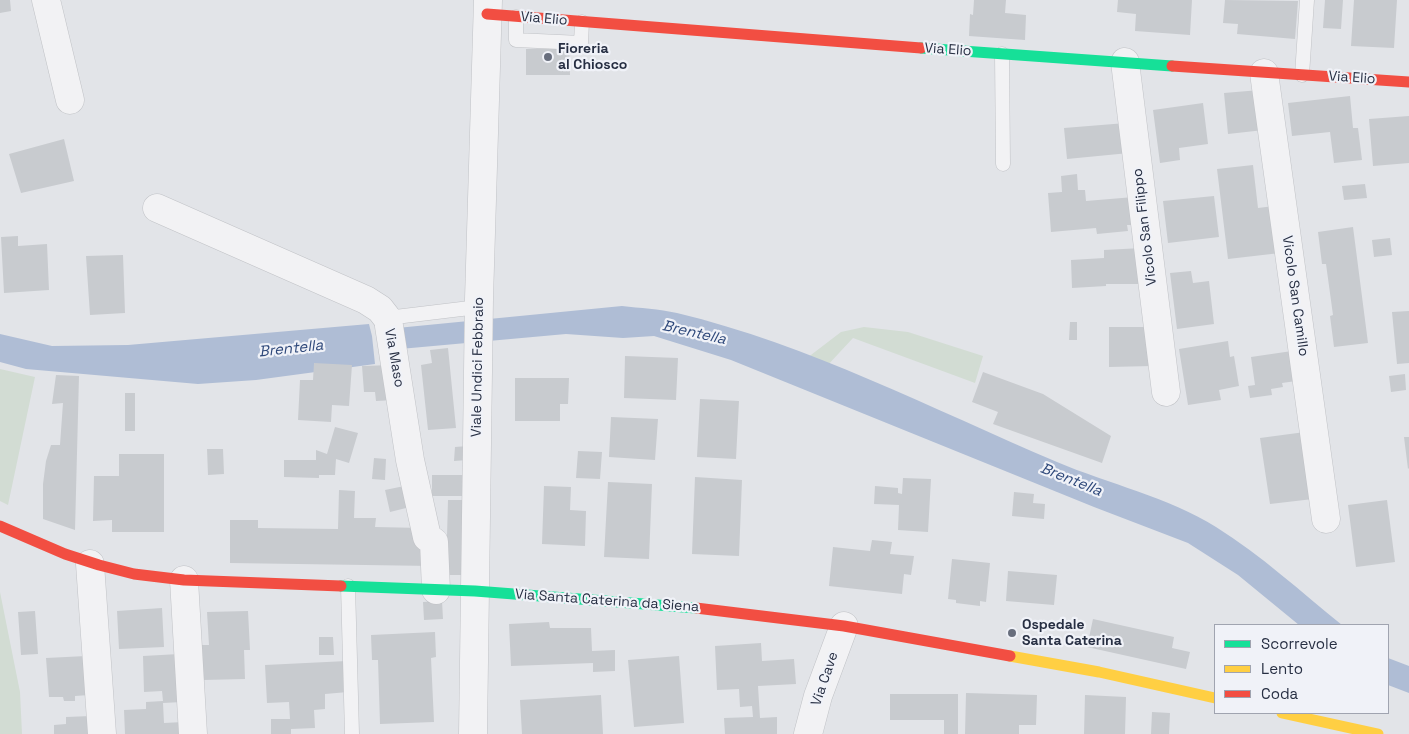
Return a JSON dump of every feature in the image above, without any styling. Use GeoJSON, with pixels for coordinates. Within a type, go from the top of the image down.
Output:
{"type":"FeatureCollection","features":[{"type":"Feature","properties":{"kind":"street"},"geometry":{"type":"LineString","coordinates":[[46,0],[70,100]]}},
{"type":"Feature","properties":{"kind":"street","name":"Via Elio"},"geometry":{"type":"LineString","coordinates":[[488,7],[516,17],[783,39],[1409,82]]}},
{"type":"Feature","properties":{"kind":"street","name":"Viale Undici Febbraio"},"geometry":{"type":"LineString","coordinates":[[473,734],[479,311],[488,7]]}},
{"type":"Feature","properties":{"kind":"street","name":"Vicolo San Filippo"},"geometry":{"type":"LineString","coordinates":[[1125,62],[1166,392]]}},
{"type":"Feature","properties":{"kind":"street","name":"Vicolo San Camillo"},"geometry":{"type":"LineString","coordinates":[[1264,73],[1326,519]]}},
{"type":"Feature","properties":{"kind":"street","name":"Via Maso"},"geometry":{"type":"LineString","coordinates":[[157,208],[366,300],[380,309],[388,322],[396,361],[410,460],[427,537],[434,542],[436,590]]}},
{"type":"Feature","properties":{"kind":"street","name":"Via Santa Caterina da Siena"},"geometry":{"type":"LineString","coordinates":[[0,526],[35,544],[90,564],[136,575],[184,580],[436,590],[674,605],[844,626],[1099,672],[1214,698]]}},
{"type":"Feature","properties":{"kind":"street"},"geometry":{"type":"LineString","coordinates":[[90,564],[102,734]]}},
{"type":"Feature","properties":{"kind":"street"},"geometry":{"type":"LineString","coordinates":[[184,580],[193,734]]}},
{"type":"Feature","properties":{"kind":"street","name":"Via Cave"},"geometry":{"type":"LineString","coordinates":[[808,734],[818,696],[844,626]]}},
{"type":"Feature","properties":{"kind":"street"},"geometry":{"type":"LineString","coordinates":[[1287,714],[1378,734]]}},
{"type":"Feature","properties":{"kind":"lane"},"geometry":{"type":"LineString","coordinates":[[1302,75],[1307,0]]}},
{"type":"Feature","properties":{"kind":"lane"},"geometry":{"type":"LineString","coordinates":[[516,17],[516,40],[581,43],[582,22]]}},
{"type":"Feature","properties":{"kind":"lane"},"geometry":{"type":"LineString","coordinates":[[1002,54],[1003,164]]}},
{"type":"Feature","properties":{"kind":"lane"},"geometry":{"type":"LineString","coordinates":[[388,322],[479,311]]}},
{"type":"Feature","properties":{"kind":"lane"},"geometry":{"type":"LineString","coordinates":[[348,586],[352,734]]}},
{"type":"Feature","properties":{"kind":"shaded area"},"geometry":{"type":"Polygon","coordinates":[[[864,327],[908,332],[983,356],[975,383],[853,338],[826,367],[807,358],[841,332],[864,327]]]}},
{"type":"Feature","properties":{"kind":"shaded area"},"geometry":{"type":"Polygon","coordinates":[[[0,369],[35,377],[8,505],[0,501],[0,369]]]}},
{"type":"Feature","properties":{"kind":"shaded area"},"geometry":{"type":"Polygon","coordinates":[[[0,592],[20,692],[22,734],[0,734],[0,592]]]}},
{"type":"Feature","properties":{"kind":"water","name":"Brentella"},"geometry":{"type":"Polygon","coordinates":[[[622,306],[677,313],[726,326],[823,360],[1057,462],[1158,499],[1198,516],[1249,549],[1341,624],[1298,624],[1238,575],[1188,543],[1094,507],[731,360],[654,336],[623,338],[566,334],[400,349],[397,328],[622,306]]]}},
{"type":"Feature","properties":{"kind":"water","name":"Brentella"},"geometry":{"type":"Polygon","coordinates":[[[369,324],[375,364],[256,380],[198,384],[26,369],[0,362],[0,334],[52,346],[128,345],[369,324]]]}},
{"type":"Feature","properties":{"kind":"water"},"geometry":{"type":"Polygon","coordinates":[[[1389,658],[1409,666],[1409,693],[1389,685],[1389,658]]]}},
{"type":"Feature","properties":{"kind":"building"},"geometry":{"type":"Polygon","coordinates":[[[0,0],[10,0],[11,11],[0,13],[0,0]]]}},
{"type":"Feature","properties":{"kind":"building"},"geometry":{"type":"Polygon","coordinates":[[[974,0],[1006,0],[1005,13],[1026,15],[1025,40],[969,36],[970,14],[973,15],[974,0]]]}},
{"type":"Feature","properties":{"kind":"building"},"geometry":{"type":"Polygon","coordinates":[[[1118,0],[1192,0],[1190,35],[1135,31],[1136,14],[1117,12],[1118,0]]]}},
{"type":"Feature","properties":{"kind":"building"},"geometry":{"type":"Polygon","coordinates":[[[1225,0],[1298,1],[1295,39],[1237,34],[1238,24],[1223,23],[1225,0]]]}},
{"type":"Feature","properties":{"kind":"building"},"geometry":{"type":"Polygon","coordinates":[[[1325,0],[1343,0],[1341,29],[1323,28],[1325,0]]]}},
{"type":"Feature","properties":{"kind":"building"},"geometry":{"type":"Polygon","coordinates":[[[1354,0],[1397,0],[1394,48],[1351,46],[1354,0]]]}},
{"type":"Feature","properties":{"kind":"building"},"geometry":{"type":"Polygon","coordinates":[[[569,48],[570,75],[526,75],[526,49],[569,48]]]}},
{"type":"Feature","properties":{"kind":"building"},"geometry":{"type":"Polygon","coordinates":[[[1260,90],[1264,130],[1228,134],[1224,93],[1260,90]]]}},
{"type":"Feature","properties":{"kind":"building"},"geometry":{"type":"Polygon","coordinates":[[[1350,96],[1353,128],[1358,128],[1362,160],[1334,163],[1330,132],[1292,136],[1288,103],[1350,96]]]}},
{"type":"Feature","properties":{"kind":"building"},"geometry":{"type":"Polygon","coordinates":[[[1203,103],[1208,144],[1179,148],[1180,160],[1160,163],[1153,110],[1203,103]]]}},
{"type":"Feature","properties":{"kind":"building"},"geometry":{"type":"Polygon","coordinates":[[[1409,116],[1409,163],[1373,166],[1369,119],[1409,116]]]}},
{"type":"Feature","properties":{"kind":"building"},"geometry":{"type":"Polygon","coordinates":[[[1126,123],[1129,153],[1067,159],[1064,128],[1126,123]]]}},
{"type":"Feature","properties":{"kind":"building"},"geometry":{"type":"Polygon","coordinates":[[[64,139],[74,181],[21,193],[9,154],[64,139]]]}},
{"type":"Feature","properties":{"kind":"building"},"geometry":{"type":"Polygon","coordinates":[[[1253,165],[1258,208],[1274,206],[1280,253],[1228,259],[1217,169],[1253,165]]]}},
{"type":"Feature","properties":{"kind":"building"},"geometry":{"type":"Polygon","coordinates":[[[1077,174],[1078,190],[1085,190],[1086,201],[1134,197],[1136,225],[1127,225],[1128,231],[1097,234],[1096,228],[1051,232],[1048,193],[1062,192],[1061,176],[1077,174]]]}},
{"type":"Feature","properties":{"kind":"building"},"geometry":{"type":"Polygon","coordinates":[[[1365,184],[1367,198],[1344,200],[1342,186],[1365,184]]]}},
{"type":"Feature","properties":{"kind":"building"},"geometry":{"type":"Polygon","coordinates":[[[1214,196],[1219,237],[1168,243],[1163,201],[1214,196]]]}},
{"type":"Feature","properties":{"kind":"building"},"geometry":{"type":"Polygon","coordinates":[[[1353,227],[1368,343],[1334,347],[1330,316],[1333,315],[1326,264],[1322,264],[1318,232],[1353,227]]]}},
{"type":"Feature","properties":{"kind":"building"},"geometry":{"type":"Polygon","coordinates":[[[18,236],[18,246],[47,244],[49,290],[4,293],[1,237],[18,236]]]}},
{"type":"Feature","properties":{"kind":"building"},"geometry":{"type":"Polygon","coordinates":[[[1390,238],[1392,255],[1374,257],[1372,240],[1390,238]]]}},
{"type":"Feature","properties":{"kind":"building"},"geometry":{"type":"Polygon","coordinates":[[[1142,248],[1143,284],[1106,284],[1106,286],[1072,288],[1071,260],[1104,258],[1104,250],[1142,248]]]}},
{"type":"Feature","properties":{"kind":"building"},"geometry":{"type":"Polygon","coordinates":[[[123,255],[125,313],[90,315],[86,256],[123,255]]]}},
{"type":"Feature","properties":{"kind":"building"},"geometry":{"type":"Polygon","coordinates":[[[1191,271],[1193,283],[1209,281],[1214,324],[1177,329],[1170,273],[1191,271]]]}},
{"type":"Feature","properties":{"kind":"building"},"geometry":{"type":"Polygon","coordinates":[[[1409,311],[1409,363],[1397,364],[1392,312],[1409,311]]]}},
{"type":"Feature","properties":{"kind":"building"},"geometry":{"type":"Polygon","coordinates":[[[1070,322],[1077,322],[1077,340],[1069,340],[1070,322]]]}},
{"type":"Feature","properties":{"kind":"building"},"geometry":{"type":"Polygon","coordinates":[[[1109,327],[1152,327],[1152,366],[1109,367],[1109,327]]]}},
{"type":"Feature","properties":{"kind":"building"},"geometry":{"type":"Polygon","coordinates":[[[1228,341],[1230,357],[1234,356],[1239,386],[1219,390],[1221,400],[1188,405],[1179,349],[1228,341]]]}},
{"type":"Feature","properties":{"kind":"building"},"geometry":{"type":"Polygon","coordinates":[[[448,348],[456,428],[428,430],[421,365],[432,363],[430,350],[448,348]]]}},
{"type":"Feature","properties":{"kind":"building"},"geometry":{"type":"Polygon","coordinates":[[[1292,351],[1296,381],[1282,383],[1283,387],[1271,389],[1272,395],[1250,398],[1248,386],[1255,385],[1251,357],[1292,351]]]}},
{"type":"Feature","properties":{"kind":"building"},"geometry":{"type":"Polygon","coordinates":[[[625,356],[678,358],[676,400],[624,398],[625,356]]]}},
{"type":"Feature","properties":{"kind":"building"},"geometry":{"type":"Polygon","coordinates":[[[314,363],[352,365],[349,406],[332,405],[331,422],[298,420],[300,380],[313,380],[314,363]]]}},
{"type":"Feature","properties":{"kind":"building"},"geometry":{"type":"Polygon","coordinates":[[[393,365],[395,400],[376,401],[375,392],[364,392],[362,366],[393,365]]]}},
{"type":"Feature","properties":{"kind":"building"},"geometry":{"type":"Polygon","coordinates":[[[983,372],[1043,394],[1111,436],[1102,463],[993,424],[998,412],[972,402],[983,372]]]}},
{"type":"Feature","properties":{"kind":"building"},"geometry":{"type":"Polygon","coordinates":[[[1405,374],[1406,390],[1391,392],[1389,376],[1405,374]]]}},
{"type":"Feature","properties":{"kind":"building"},"geometry":{"type":"Polygon","coordinates":[[[56,375],[79,376],[75,530],[43,519],[43,484],[46,461],[51,445],[60,445],[63,403],[52,404],[56,375]]]}},
{"type":"Feature","properties":{"kind":"building"},"geometry":{"type":"Polygon","coordinates":[[[515,378],[569,378],[568,404],[560,404],[560,421],[515,421],[515,378]]]}},
{"type":"Feature","properties":{"kind":"building"},"geometry":{"type":"Polygon","coordinates":[[[125,393],[135,393],[135,431],[125,431],[125,393]]]}},
{"type":"Feature","properties":{"kind":"building"},"geometry":{"type":"Polygon","coordinates":[[[700,399],[739,401],[736,459],[697,457],[700,399]]]}},
{"type":"Feature","properties":{"kind":"building"},"geometry":{"type":"Polygon","coordinates":[[[611,417],[658,419],[655,460],[609,457],[611,417]]]}},
{"type":"Feature","properties":{"kind":"building"},"geometry":{"type":"Polygon","coordinates":[[[335,427],[358,433],[349,463],[336,459],[335,475],[319,475],[319,478],[284,477],[284,460],[316,460],[316,450],[327,454],[335,427]]]}},
{"type":"Feature","properties":{"kind":"building"},"geometry":{"type":"Polygon","coordinates":[[[1305,432],[1313,499],[1270,504],[1260,438],[1305,432]]]}},
{"type":"Feature","properties":{"kind":"building"},"geometry":{"type":"Polygon","coordinates":[[[1404,437],[1409,437],[1408,469],[1404,437]]]}},
{"type":"Feature","properties":{"kind":"building"},"geometry":{"type":"Polygon","coordinates":[[[468,446],[468,460],[454,461],[455,447],[468,446]]]}},
{"type":"Feature","properties":{"kind":"building"},"geometry":{"type":"Polygon","coordinates":[[[207,449],[223,449],[224,474],[208,475],[207,449]]]}},
{"type":"Feature","properties":{"kind":"building"},"geometry":{"type":"Polygon","coordinates":[[[578,451],[602,452],[600,479],[576,478],[578,451]]]}},
{"type":"Feature","properties":{"kind":"building"},"geometry":{"type":"Polygon","coordinates":[[[119,454],[164,454],[164,532],[112,532],[112,520],[93,521],[94,476],[119,476],[119,454]]]}},
{"type":"Feature","properties":{"kind":"building"},"geometry":{"type":"Polygon","coordinates":[[[374,458],[386,459],[385,480],[372,479],[374,458]]]}},
{"type":"Feature","properties":{"kind":"building"},"geometry":{"type":"Polygon","coordinates":[[[432,475],[465,475],[465,496],[432,496],[432,475]]]}},
{"type":"Feature","properties":{"kind":"building"},"geometry":{"type":"Polygon","coordinates":[[[695,477],[742,480],[739,556],[692,554],[695,477]]]}},
{"type":"Feature","properties":{"kind":"building"},"geometry":{"type":"Polygon","coordinates":[[[903,478],[931,479],[928,532],[898,530],[899,505],[874,504],[875,486],[898,488],[898,493],[902,494],[903,478]]]}},
{"type":"Feature","properties":{"kind":"building"},"geometry":{"type":"Polygon","coordinates":[[[608,482],[652,484],[649,559],[604,557],[608,482]]]}},
{"type":"Feature","properties":{"kind":"building"},"geometry":{"type":"Polygon","coordinates":[[[414,484],[418,505],[390,512],[385,490],[414,484]]]}},
{"type":"Feature","properties":{"kind":"building"},"geometry":{"type":"Polygon","coordinates":[[[544,486],[571,487],[570,510],[586,511],[585,546],[542,544],[544,486]]]}},
{"type":"Feature","properties":{"kind":"building"},"geometry":{"type":"Polygon","coordinates":[[[339,490],[355,491],[354,518],[376,518],[375,527],[422,528],[433,566],[230,563],[230,520],[258,520],[258,528],[338,529],[339,490]]]}},
{"type":"Feature","properties":{"kind":"building"},"geometry":{"type":"Polygon","coordinates":[[[1014,492],[1034,494],[1033,503],[1045,504],[1044,519],[1012,516],[1014,492]]]}},
{"type":"Feature","properties":{"kind":"building"},"geometry":{"type":"Polygon","coordinates":[[[448,500],[469,500],[465,575],[449,575],[443,567],[444,540],[447,536],[448,500]]]}},
{"type":"Feature","properties":{"kind":"building"},"geometry":{"type":"Polygon","coordinates":[[[1387,500],[1395,562],[1356,567],[1348,505],[1387,500]]]}},
{"type":"Feature","properties":{"kind":"building"},"geometry":{"type":"Polygon","coordinates":[[[872,540],[892,542],[890,554],[914,556],[911,575],[904,574],[902,594],[829,586],[833,547],[870,551],[872,540]]]}},
{"type":"Feature","properties":{"kind":"building"},"geometry":{"type":"Polygon","coordinates":[[[952,559],[990,563],[986,602],[980,601],[980,606],[956,603],[956,600],[948,599],[952,559]]]}},
{"type":"Feature","properties":{"kind":"building"},"geometry":{"type":"Polygon","coordinates":[[[1008,571],[1057,575],[1054,605],[1006,601],[1008,571]]]}},
{"type":"Feature","properties":{"kind":"building"},"geometry":{"type":"Polygon","coordinates":[[[442,601],[443,619],[424,620],[423,602],[442,601]]]}},
{"type":"Feature","properties":{"kind":"building"},"geometry":{"type":"Polygon","coordinates":[[[162,608],[164,647],[119,649],[117,611],[162,608]]]}},
{"type":"Feature","properties":{"kind":"building"},"geometry":{"type":"Polygon","coordinates":[[[35,611],[38,654],[21,655],[18,612],[35,611]]]}},
{"type":"Feature","properties":{"kind":"building"},"geometry":{"type":"Polygon","coordinates":[[[248,611],[250,650],[244,650],[245,679],[203,680],[202,645],[209,645],[207,612],[248,611]]]}},
{"type":"Feature","properties":{"kind":"building"},"geometry":{"type":"Polygon","coordinates":[[[1093,619],[1174,637],[1172,648],[1190,652],[1186,669],[1087,647],[1093,619]]]}},
{"type":"Feature","properties":{"kind":"building"},"geometry":{"type":"Polygon","coordinates":[[[549,622],[550,628],[591,628],[592,651],[615,650],[615,671],[593,672],[593,663],[511,666],[509,624],[549,622]]]}},
{"type":"Feature","properties":{"kind":"building"},"geometry":{"type":"Polygon","coordinates":[[[435,632],[436,657],[431,658],[434,722],[380,724],[378,660],[372,660],[371,635],[435,632]]]}},
{"type":"Feature","properties":{"kind":"building"},"geometry":{"type":"Polygon","coordinates":[[[319,637],[333,637],[334,655],[319,655],[319,637]]]}},
{"type":"Feature","properties":{"kind":"building"},"geometry":{"type":"Polygon","coordinates":[[[761,643],[762,661],[794,659],[796,684],[758,686],[760,718],[777,717],[777,734],[725,734],[724,718],[753,717],[752,706],[740,707],[739,689],[717,690],[715,646],[761,643]]]}},
{"type":"Feature","properties":{"kind":"building"},"geometry":{"type":"Polygon","coordinates":[[[179,654],[182,702],[163,703],[164,723],[183,722],[184,734],[125,734],[124,710],[146,709],[146,702],[163,701],[162,691],[144,692],[143,656],[179,654]]]}},
{"type":"Feature","properties":{"kind":"building"},"geometry":{"type":"Polygon","coordinates":[[[86,656],[89,695],[75,696],[75,701],[64,701],[63,697],[49,697],[46,658],[86,656]]]}},
{"type":"Feature","properties":{"kind":"building"},"geometry":{"type":"Polygon","coordinates":[[[679,656],[684,723],[634,727],[628,660],[679,656]]]}},
{"type":"Feature","properties":{"kind":"building"},"geometry":{"type":"Polygon","coordinates":[[[347,661],[348,692],[325,694],[325,709],[314,710],[315,728],[291,729],[291,734],[271,734],[271,719],[290,719],[289,702],[267,703],[265,665],[347,661]]]}},
{"type":"Feature","properties":{"kind":"building"},"geometry":{"type":"Polygon","coordinates":[[[966,693],[1037,695],[1036,725],[1019,725],[1019,734],[965,734],[966,693]]]}},
{"type":"Feature","properties":{"kind":"building"},"geometry":{"type":"Polygon","coordinates":[[[890,694],[958,694],[958,734],[944,734],[944,720],[890,720],[890,694]]]}},
{"type":"Feature","properties":{"kind":"building"},"geometry":{"type":"Polygon","coordinates":[[[601,695],[603,734],[522,734],[520,700],[601,695]]]}},
{"type":"Feature","properties":{"kind":"building"},"geometry":{"type":"Polygon","coordinates":[[[1085,695],[1126,697],[1125,734],[1084,734],[1085,695]]]}},
{"type":"Feature","properties":{"kind":"building"},"geometry":{"type":"Polygon","coordinates":[[[1152,712],[1170,713],[1169,734],[1151,734],[1152,712]]]}},
{"type":"Feature","properties":{"kind":"building"},"geometry":{"type":"Polygon","coordinates":[[[91,716],[92,734],[54,734],[54,725],[66,724],[66,717],[91,716]]]}},
{"type":"Feature","properties":{"kind":"traffic: fast"},"geometry":{"type":"LineString","coordinates":[[921,48],[1172,66]]}},
{"type":"Feature","properties":{"kind":"traffic: fast"},"geometry":{"type":"LineString","coordinates":[[341,586],[475,591],[696,608]]}},
{"type":"Feature","properties":{"kind":"traffic: slow"},"geometry":{"type":"LineString","coordinates":[[1010,656],[1099,672],[1214,698]]}},
{"type":"Feature","properties":{"kind":"traffic: slow"},"geometry":{"type":"LineString","coordinates":[[1287,714],[1378,734]]}},
{"type":"Feature","properties":{"kind":"traffic: jam"},"geometry":{"type":"LineString","coordinates":[[487,14],[921,48]]}},
{"type":"Feature","properties":{"kind":"traffic: jam"},"geometry":{"type":"LineString","coordinates":[[1172,66],[1409,82]]}},
{"type":"Feature","properties":{"kind":"traffic: jam"},"geometry":{"type":"LineString","coordinates":[[0,526],[65,554],[134,574],[184,580],[341,586]]}},
{"type":"Feature","properties":{"kind":"traffic: jam"},"geometry":{"type":"LineString","coordinates":[[696,608],[844,626],[1010,656]]}},
{"type":"Feature","properties":{"kind":"place","name":"Fioreria al Chiosco"},"geometry":{"type":"Point","coordinates":[548,57]}},
{"type":"Feature","properties":{"kind":"place","name":"Ospedale Santa Caterina"},"geometry":{"type":"Point","coordinates":[1012,633]}}]}
